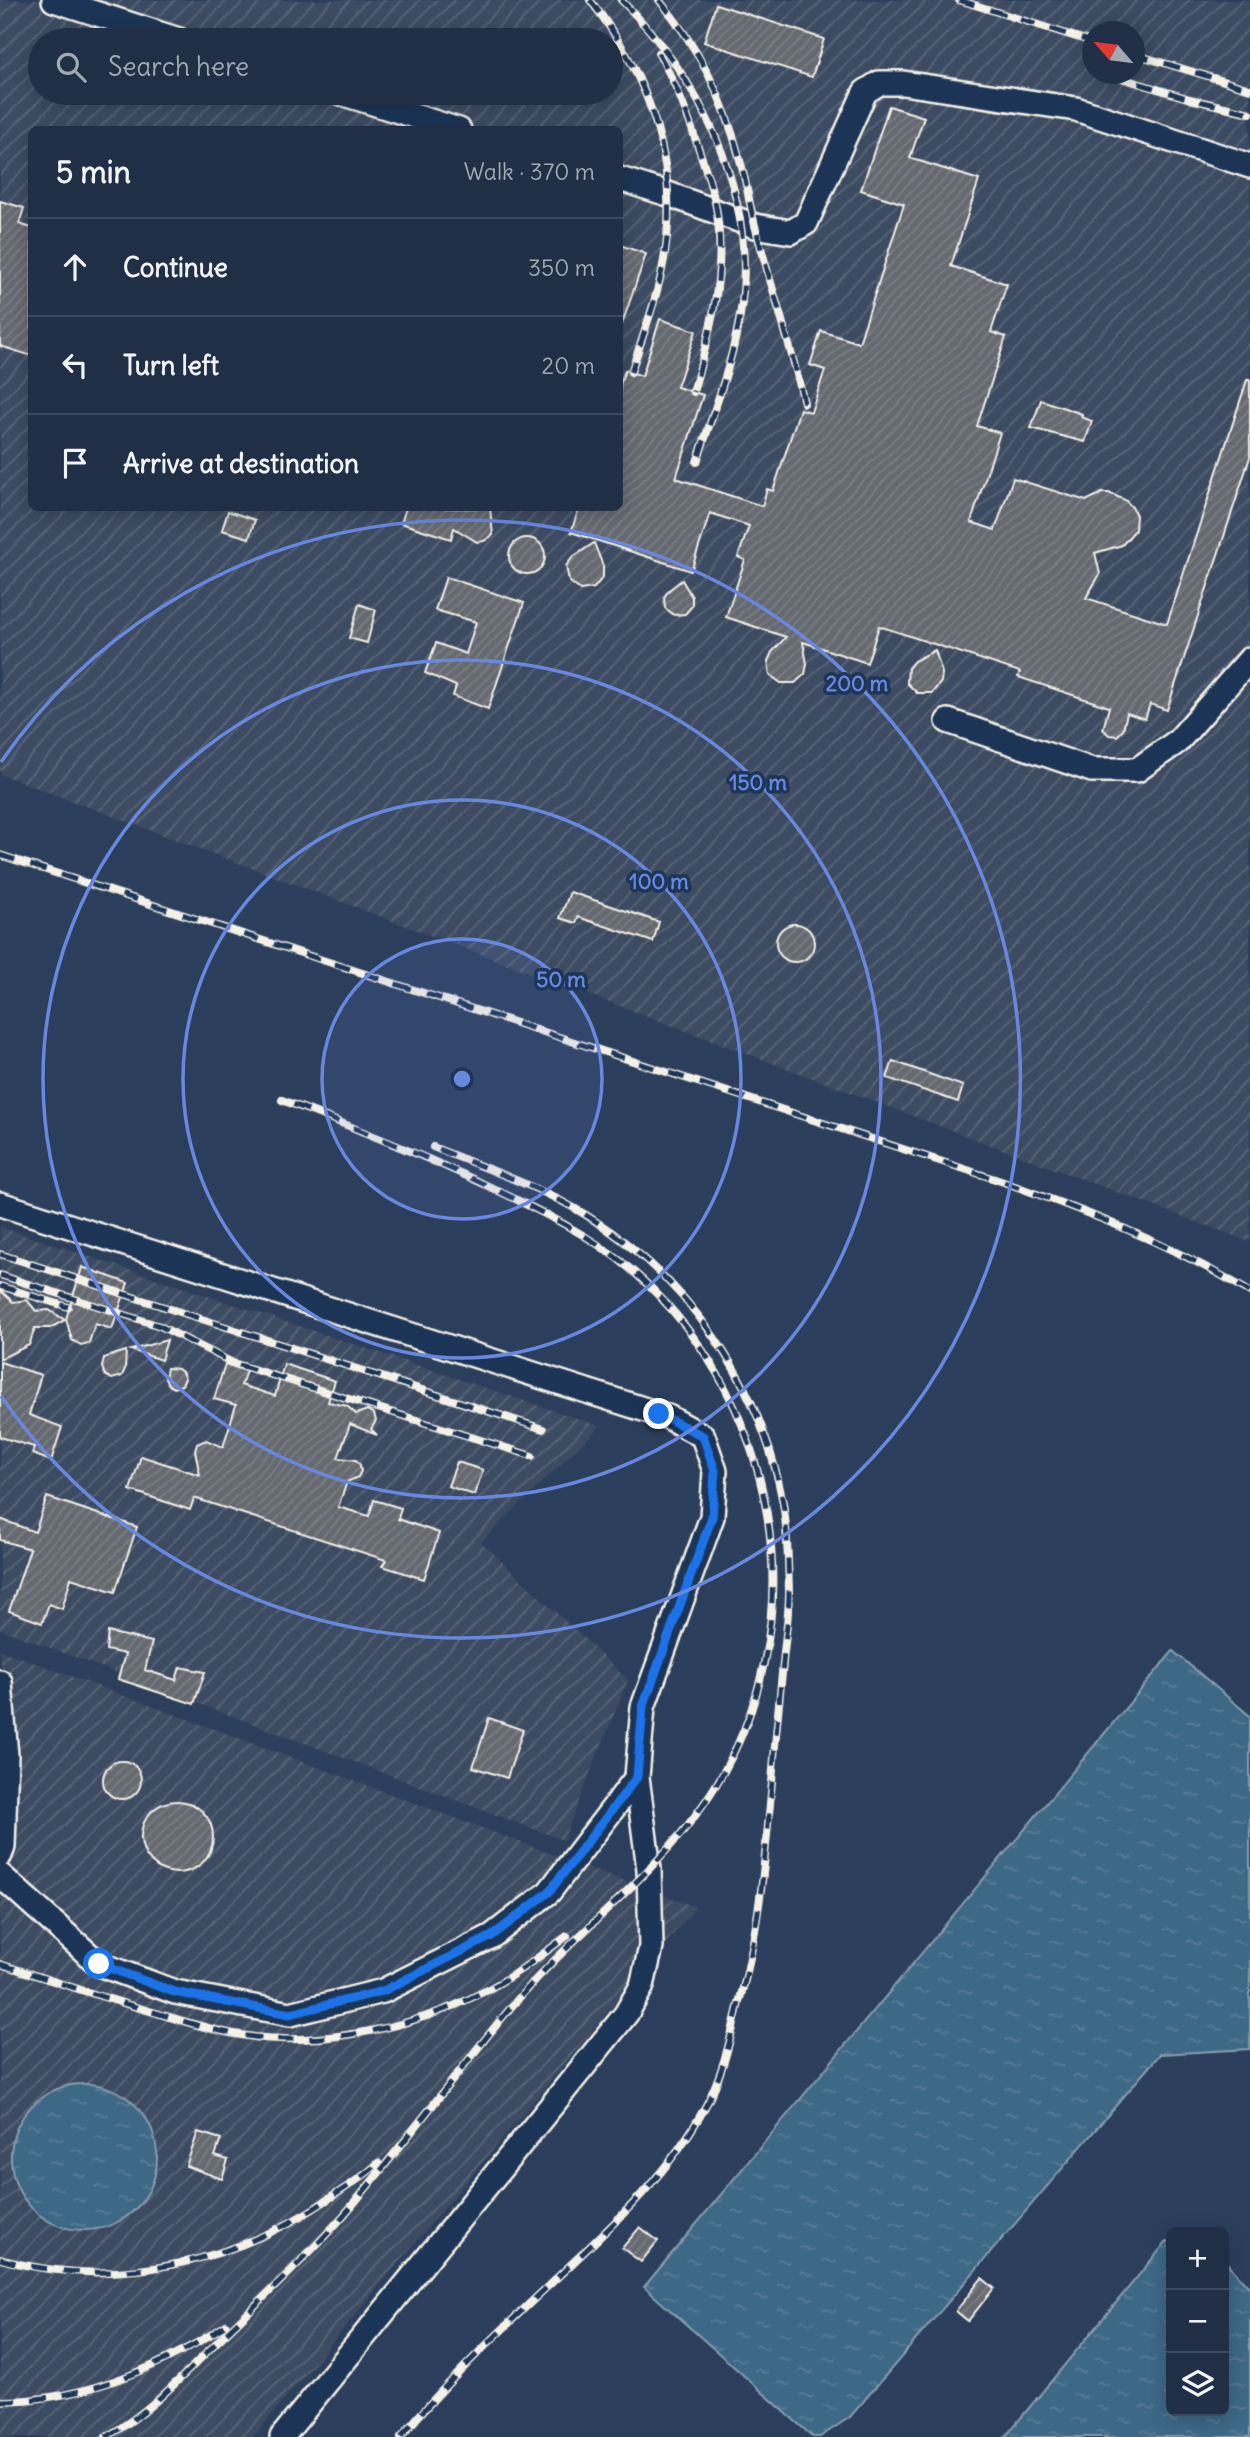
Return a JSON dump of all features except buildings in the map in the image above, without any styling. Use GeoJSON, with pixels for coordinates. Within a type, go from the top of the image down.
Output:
{"type":"FeatureCollection","features":[{"type":"Feature","properties":{"kind":"street"},"geometry":{"type":"LineString","coordinates":[[54,0],[142,28]]}},
{"type":"Feature","properties":{"kind":"street"},"geometry":{"type":"LineString","coordinates":[[623,180],[755,226],[792,232],[806,223],[865,92],[879,83],[903,83],[1076,109],[1250,166]]}},
{"type":"Feature","properties":{"kind":"street"},"geometry":{"type":"LineString","coordinates":[[379,105],[446,126]]}},
{"type":"Feature","properties":{"kind":"street"},"geometry":{"type":"LineString","coordinates":[[948,721],[1091,770],[1137,770],[1178,741],[1250,659]]}},
{"type":"Feature","properties":{"kind":"street"},"geometry":{"type":"LineString","coordinates":[[0,1203],[668,1417],[703,1436],[715,1471],[712,1517],[643,1707],[637,1777],[649,1868],[651,1947],[642,1986],[626,2014],[282,2437]]}},
{"type":"Feature","properties":{"kind":"street"},"geometry":{"type":"LineString","coordinates":[[0,1682],[6,1756],[3,1847],[0,1855]]}},
{"type":"Feature","properties":{"kind":"street"},"geometry":{"type":"LineString","coordinates":[[0,1875],[99,1964],[174,1992],[290,2014],[383,1991],[492,1936],[549,1892],[637,1777]]}},
{"type":"Feature","properties":{"kind":"shaded area"},"geometry":{"type":"Polygon","coordinates":[[[0,0],[1250,0],[1250,1242],[0,774],[0,0]]]}},
{"type":"Feature","properties":{"kind":"shaded area"},"geometry":{"type":"Polygon","coordinates":[[[0,1227],[600,1426],[481,1542],[628,1680],[563,1840],[0,1629],[0,1227]]]}},
{"type":"Feature","properties":{"kind":"shaded area"},"geometry":{"type":"Polygon","coordinates":[[[0,1650],[696,1907],[253,2437],[0,2437],[0,1650]]]}},
{"type":"Feature","properties":{"kind":"water"},"geometry":{"type":"Polygon","coordinates":[[[1173,1651],[1250,1716],[1250,2049],[1160,2054],[850,2417],[820,2437],[813,2437],[644,2287],[1173,1651]]]}},
{"type":"Feature","properties":{"kind":"water"},"geometry":{"type":"Polygon","coordinates":[[[84,2084],[112,2090],[136,2105],[151,2129],[157,2157],[151,2185],[136,2209],[112,2224],[84,2230],[56,2224],[32,2209],[17,2185],[11,2157],[17,2129],[32,2105],[56,2090],[84,2084]]]}},
{"type":"Feature","properties":{"kind":"water"},"geometry":{"type":"Polygon","coordinates":[[[1166,2242],[1166,2416],[1229,2416],[1229,2265],[1250,2288],[1250,2437],[1005,2437],[1166,2242]]]}},
{"type":"Feature","properties":{"kind":"railway"},"geometry":{"type":"LineString","coordinates":[[590,0],[610,28]]}},
{"type":"Feature","properties":{"kind":"railway"},"geometry":{"type":"LineString","coordinates":[[621,0],[675,64],[697,100],[716,138],[730,177],[740,218],[744,260],[739,323],[697,462]]}},
{"type":"Feature","properties":{"kind":"railway"},"geometry":{"type":"LineString","coordinates":[[659,0],[698,56],[727,117],[804,403]]}},
{"type":"Feature","properties":{"kind":"railway"},"geometry":{"type":"LineString","coordinates":[[959,0],[1082,39]]}},
{"type":"Feature","properties":{"kind":"railway"},"geometry":{"type":"LineString","coordinates":[[623,50],[645,93],[657,127],[665,161],[668,197],[662,270],[631,372]]}},
{"type":"Feature","properties":{"kind":"railway"},"geometry":{"type":"LineString","coordinates":[[658,53],[688,118],[708,176],[717,213],[719,259],[715,304],[693,392]]}},
{"type":"Feature","properties":{"kind":"railway"},"geometry":{"type":"LineString","coordinates":[[1145,57],[1250,89]]}},
{"type":"Feature","properties":{"kind":"railway"},"geometry":{"type":"LineString","coordinates":[[1141,84],[1250,113]]}},
{"type":"Feature","properties":{"kind":"railway"},"geometry":{"type":"LineString","coordinates":[[0,855],[998,1180],[1127,1230],[1190,1259],[1250,1292]]}},
{"type":"Feature","properties":{"kind":"railway"},"geometry":{"type":"LineString","coordinates":[[106,2437],[166,2392],[314,2247],[365,2190],[507,2012],[683,1831],[705,1802],[742,1734],[764,1662],[772,1588],[767,1514],[748,1441],[717,1373],[673,1312],[618,1259],[554,1219],[428,1159],[282,1100]]}},
{"type":"Feature","properties":{"kind":"railway"},"geometry":{"type":"LineString","coordinates":[[401,2437],[479,2352],[640,2196],[675,2154],[710,2098],[728,2049],[756,1925],[789,1600],[785,1514],[772,1459],[738,1376],[715,1338],[688,1303],[657,1270],[623,1241],[586,1215],[530,1186],[433,1147]]}},
{"type":"Feature","properties":{"kind":"railway"},"geometry":{"type":"LineString","coordinates":[[0,1254],[543,1429]]}},
{"type":"Feature","properties":{"kind":"railway"},"geometry":{"type":"LineString","coordinates":[[0,1275],[160,1326],[233,1363],[532,1456]]}},
{"type":"Feature","properties":{"kind":"railway"},"geometry":{"type":"LineString","coordinates":[[0,1286],[68,1307]]}},
{"type":"Feature","properties":{"kind":"railway"},"geometry":{"type":"LineString","coordinates":[[0,1964],[214,2030],[265,2038],[297,2039],[329,2037],[394,2026],[455,2005],[505,1980],[567,1936]]}},
{"type":"Feature","properties":{"kind":"railway"},"geometry":{"type":"LineString","coordinates":[[0,2259],[43,2268],[86,2272],[129,2271],[172,2265],[214,2254],[293,2221],[355,2182],[378,2163]]}},
{"type":"Feature","properties":{"kind":"railway"},"geometry":{"type":"LineString","coordinates":[[0,2401],[60,2395],[118,2380],[174,2355],[226,2325]]}},
{"type":"Feature","properties":{"kind":"route"},"geometry":{"type":"LineString","coordinates":[[99,1964],[174,1992],[290,2014],[383,1991],[492,1936],[549,1892],[637,1777],[643,1707],[712,1517],[715,1471],[703,1436],[659,1414]]}}]}
